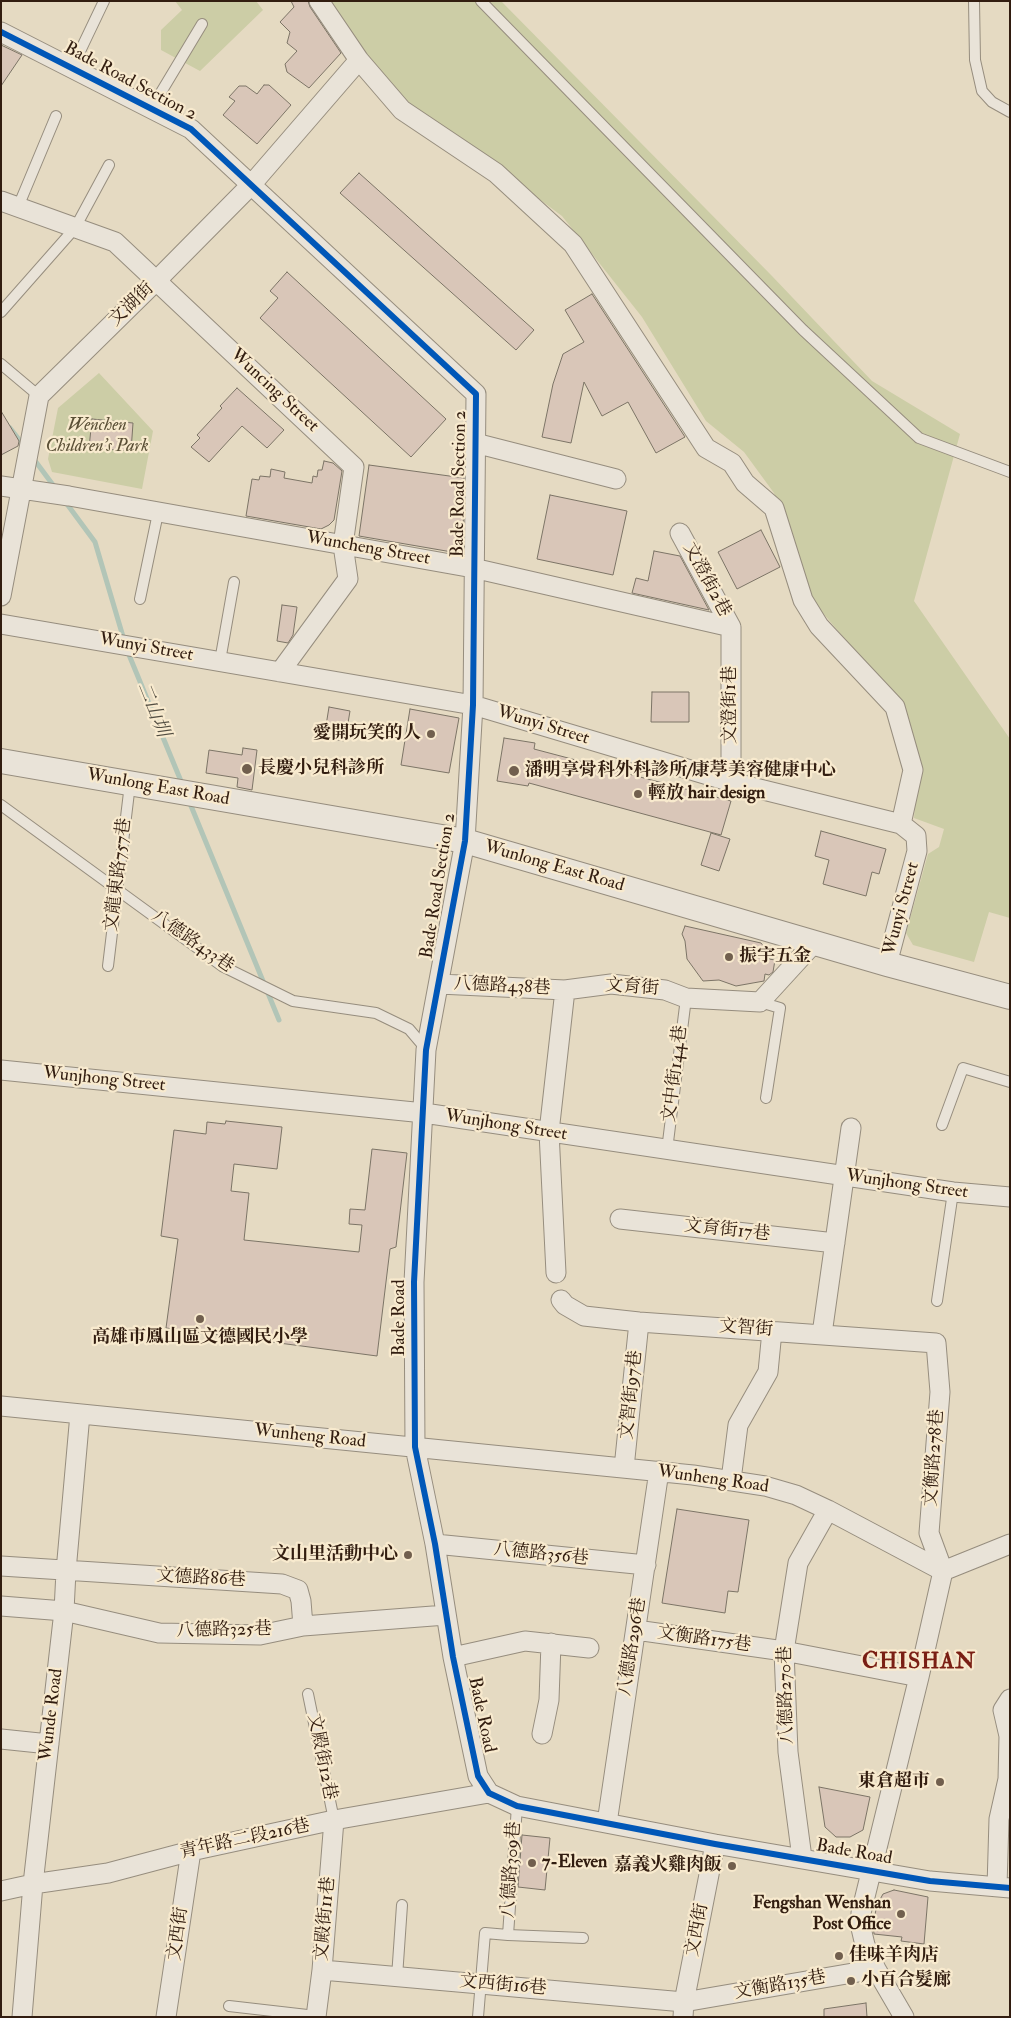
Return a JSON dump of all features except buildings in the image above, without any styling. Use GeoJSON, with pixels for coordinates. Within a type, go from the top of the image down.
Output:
{"type":"FeatureCollection","features":[{"type":"Feature","properties":{"kind":"street"},"geometry":{"type":"LineString","coordinates":[[319,1],[359,60],[402,110],[496,173],[573,244],[706,448],[732,463],[745,482],[774,508],[803,600],[819,626],[895,707],[913,770],[901,824]]}},
{"type":"Feature","properties":{"kind":"street","name":"Bade Road Section 2"},"geometry":{"type":"LineString","coordinates":[[1,32],[191,129],[476,394],[474,443],[473,705],[465,841],[426,1050],[424,1113]]}},
{"type":"Feature","properties":{"kind":"street","name":"文湖街"},"geometry":{"type":"LineString","coordinates":[[39,396],[251,184],[359,60]]}},
{"type":"Feature","properties":{"kind":"street","name":"Wuncing Street"},"geometry":{"type":"LineString","coordinates":[[10,204],[115,242],[354,467],[343,545],[348,579],[280,672]]}},
{"type":"Feature","properties":{"kind":"street"},"geometry":{"type":"LineString","coordinates":[[1,596],[39,396]]}},
{"type":"Feature","properties":{"kind":"street"},"geometry":{"type":"LineString","coordinates":[[474,443],[616,479]]}},
{"type":"Feature","properties":{"kind":"street","name":"Wuncheng Street"},"geometry":{"type":"LineString","coordinates":[[1,486],[474,568],[731,627]]}},
{"type":"Feature","properties":{"kind":"street","name":"文澄街2巷"},"geometry":{"type":"LineString","coordinates":[[680,533],[731,627]]}},
{"type":"Feature","properties":{"kind":"street","name":"Wunyi Street"},"geometry":{"type":"LineString","coordinates":[[1,624],[473,705],[731,782],[901,824],[916,836],[917,851],[887,964]]}},
{"type":"Feature","properties":{"kind":"street","name":"文澄街1巷"},"geometry":{"type":"LineString","coordinates":[[731,627],[731,782]]}},
{"type":"Feature","properties":{"kind":"street","name":"Wunlong East Road"},"geometry":{"type":"LineString","coordinates":[[1,761],[465,841],[1010,998]]}},
{"type":"Feature","properties":{"kind":"street"},"geometry":{"type":"LineString","coordinates":[[760,1002],[814,943]]}},
{"type":"Feature","properties":{"kind":"street","name":"八德路438巷"},"geometry":{"type":"LineString","coordinates":[[439,984],[565,990]]}},
{"type":"Feature","properties":{"kind":"street","name":"文育街"},"geometry":{"type":"LineString","coordinates":[[565,990],[612,984],[665,990],[686,998],[760,1002]]}},
{"type":"Feature","properties":{"kind":"street"},"geometry":{"type":"LineString","coordinates":[[556,1273],[549,1132],[565,990]]}},
{"type":"Feature","properties":{"kind":"street","name":"Wunjhong Street"},"geometry":{"type":"LineString","coordinates":[[1,1070],[424,1113],[952,1192],[1010,1197]]}},
{"type":"Feature","properties":{"kind":"street","name":"Bade Road"},"geometry":{"type":"LineString","coordinates":[[424,1113],[414,1282],[415,1447],[435,1544],[453,1656],[478,1776],[489,1793],[517,1806],[715,1844],[870,1871],[930,1881],[1006,1883]]}},
{"type":"Feature","properties":{"kind":"street"},"geometry":{"type":"LineString","coordinates":[[822,1334],[851,1128]]}},
{"type":"Feature","properties":{"kind":"street","name":"文育街17巷"},"geometry":{"type":"LineString","coordinates":[[620,1219],[835,1243]]}},
{"type":"Feature","properties":{"kind":"street","name":"文智街"},"geometry":{"type":"LineString","coordinates":[[561,1300],[565,1305],[584,1316],[639,1322],[936,1343]]}},
{"type":"Feature","properties":{"kind":"street","name":"文智街97巷"},"geometry":{"type":"LineString","coordinates":[[624,1468],[639,1322]]}},
{"type":"Feature","properties":{"kind":"street"},"geometry":{"type":"LineString","coordinates":[[731,1480],[738,1425],[768,1372],[772,1331]]}},
{"type":"Feature","properties":{"kind":"street","name":"文衡路278巷"},"geometry":{"type":"LineString","coordinates":[[936,1343],[940,1392],[929,1533],[943,1571]]}},
{"type":"Feature","properties":{"kind":"street","name":"Wunheng Road"},"geometry":{"type":"LineString","coordinates":[[1,1406],[731,1480],[765,1486],[796,1495],[943,1571]]}},
{"type":"Feature","properties":{"kind":"street","name":"Wunde Road"},"geometry":{"type":"LineString","coordinates":[[22,2017],[33,1884],[64,1611],[80,1414]]}},
{"type":"Feature","properties":{"kind":"street","name":"八德路296巷"},"geometry":{"type":"LineString","coordinates":[[607,1823],[659,1472]]}},
{"type":"Feature","properties":{"kind":"street","name":"八德路270巷"},"geometry":{"type":"LineString","coordinates":[[802,1858],[788,1752],[784,1651],[798,1563],[828,1510]]}},
{"type":"Feature","properties":{"kind":"street","name":"八德路356巷"},"geometry":{"type":"LineString","coordinates":[[435,1544],[646,1565]]}},
{"type":"Feature","properties":{"kind":"street"},"geometry":{"type":"LineString","coordinates":[[904,2017],[876,1969],[865,1945],[861,1928],[861,1914],[870,1871],[919,1677],[943,1571],[1010,1544]]}},
{"type":"Feature","properties":{"kind":"street"},"geometry":{"type":"LineString","coordinates":[[1,1566],[66,1571]]}},
{"type":"Feature","properties":{"kind":"street","name":"文德路86巷"},"geometry":{"type":"LineString","coordinates":[[66,1571],[282,1584],[298,1590],[303,1626]]}},
{"type":"Feature","properties":{"kind":"street","name":"八德路325巷"},"geometry":{"type":"LineString","coordinates":[[1,1606],[64,1611],[160,1633],[260,1634],[303,1626],[446,1615]]}},
{"type":"Feature","properties":{"kind":"street","name":"文衡路175巷"},"geometry":{"type":"LineString","coordinates":[[636,1630],[784,1651],[919,1677]]}},
{"type":"Feature","properties":{"kind":"street"},"geometry":{"type":"LineString","coordinates":[[453,1656],[525,1641],[588,1648]]}},
{"type":"Feature","properties":{"kind":"street"},"geometry":{"type":"LineString","coordinates":[[542,1734],[549,1700],[551,1643]]}},
{"type":"Feature","properties":{"kind":"street"},"geometry":{"type":"LineString","coordinates":[[1006,1883],[999,1818],[1009,1780],[1009,1736],[1002,1710],[1010,1699]]}},
{"type":"Feature","properties":{"kind":"street"},"geometry":{"type":"LineString","coordinates":[[1,1739],[49,1744]]}},
{"type":"Feature","properties":{"kind":"street","name":"青年路二段216巷"},"geometry":{"type":"LineString","coordinates":[[1,1892],[33,1884],[108,1873],[191,1851],[334,1820],[489,1793]]}},
{"type":"Feature","properties":{"kind":"street","name":"文殿街11巷"},"geometry":{"type":"LineString","coordinates":[[316,2016],[322,1970],[334,1820]]}},
{"type":"Feature","properties":{"kind":"street","name":"文西街"},"geometry":{"type":"LineString","coordinates":[[683,2009],[715,1844]]}},
{"type":"Feature","properties":{"kind":"street","name":"文西街"},"geometry":{"type":"LineString","coordinates":[[166,2017],[191,1851]]}},
{"type":"Feature","properties":{"kind":"street","name":"文衡路135巷"},"geometry":{"type":"LineString","coordinates":[[683,2009],[876,1969]]}},
{"type":"Feature","properties":{"kind":"street","name":"文西街16巷"},"geometry":{"type":"LineString","coordinates":[[322,1970],[481,1984],[683,2009]]}},
{"type":"Feature","properties":{"kind":"lane"},"geometry":{"type":"LineString","coordinates":[[72,68],[104,1]]}},
{"type":"Feature","properties":{"kind":"lane"},"geometry":{"type":"LineString","coordinates":[[481,1],[803,330],[919,438],[1010,472]]}},
{"type":"Feature","properties":{"kind":"lane"},"geometry":{"type":"LineString","coordinates":[[974,1],[975,60],[982,91],[992,102],[1010,112]]}},
{"type":"Feature","properties":{"kind":"lane"},"geometry":{"type":"LineString","coordinates":[[151,109],[202,24]]}},
{"type":"Feature","properties":{"kind":"lane"},"geometry":{"type":"LineString","coordinates":[[10,204],[56,116]]}},
{"type":"Feature","properties":{"kind":"lane"},"geometry":{"type":"LineString","coordinates":[[1,312],[75,228],[110,165]]}},
{"type":"Feature","properties":{"kind":"lane"},"geometry":{"type":"LineString","coordinates":[[1,364],[39,396]]}},
{"type":"Feature","properties":{"kind":"lane"},"geometry":{"type":"LineString","coordinates":[[140,599],[158,513]]}},
{"type":"Feature","properties":{"kind":"lane"},"geometry":{"type":"LineString","coordinates":[[220,661],[234,582]]}},
{"type":"Feature","properties":{"kind":"lane","name":"文龍東路757巷"},"geometry":{"type":"LineString","coordinates":[[108,966],[130,784]]}},
{"type":"Feature","properties":{"kind":"lane","name":"八德路433巷"},"geometry":{"type":"LineString","coordinates":[[1,804],[222,966],[293,1001],[376,1014],[409,1029],[426,1050]]}},
{"type":"Feature","properties":{"kind":"lane","name":"文中街144巷"},"geometry":{"type":"LineString","coordinates":[[667,1150],[686,998]]}},
{"type":"Feature","properties":{"kind":"lane"},"geometry":{"type":"LineString","coordinates":[[760,1002],[780,1008],[766,1098]]}},
{"type":"Feature","properties":{"kind":"lane"},"geometry":{"type":"LineString","coordinates":[[942,1125],[963,1068],[1010,1082]]}},
{"type":"Feature","properties":{"kind":"lane"},"geometry":{"type":"LineString","coordinates":[[937,1301],[952,1192]]}},
{"type":"Feature","properties":{"kind":"lane","name":"文殿街12巷"},"geometry":{"type":"LineString","coordinates":[[308,1694],[334,1820]]}},
{"type":"Feature","properties":{"kind":"lane","name":"八德路309巷"},"geometry":{"type":"LineString","coordinates":[[508,1935],[517,1806]]}},
{"type":"Feature","properties":{"kind":"lane"},"geometry":{"type":"LineString","coordinates":[[397,1977],[402,1905]]}},
{"type":"Feature","properties":{"kind":"lane","name":"八德路309巷"},"geometry":{"type":"LineString","coordinates":[[481,1984],[484,1933],[582,1938]]}},
{"type":"Feature","properties":{"kind":"lane"},"geometry":{"type":"LineString","coordinates":[[478,2017],[481,1984]]}},
{"type":"Feature","properties":{"kind":"lane"},"geometry":{"type":"LineString","coordinates":[[229,2006],[316,2016]]}},
{"type":"Feature","properties":{"kind":"green space"},"geometry":{"type":"Polygon","coordinates":[[[175,1],[256,1],[263,10],[200,71],[161,50],[161,30],[182,10],[175,1]]]}},
{"type":"Feature","properties":{"kind":"green space"},"geometry":{"type":"Polygon","coordinates":[[[327,1],[501,1],[772,276],[872,381],[960,434],[914,601],[1010,739],[1010,918],[989,912],[974,962],[913,945],[906,933],[928,854],[939,847],[944,829],[914,818],[918,770],[902,707],[812,600],[774,493],[744,452],[706,421],[642,317],[562,216],[407,101],[378,75],[327,1]]]}},
{"type":"Feature","properties":{"kind":"green space","name":"Wenchen Children's Park"},"geometry":{"type":"Polygon","coordinates":[[[99,373],[153,431],[142,489],[52,472],[48,459],[58,408],[99,373]]]}},
{"type":"Feature","properties":{"kind":"waterway","name":"二山圳"},"geometry":{"type":"LineString","coordinates":[[10,428],[25,447]]}},
{"type":"Feature","properties":{"kind":"waterway","name":"二山圳"},"geometry":{"type":"LineString","coordinates":[[33,458],[56,489]]}},
{"type":"Feature","properties":{"kind":"waterway","name":"二山圳"},"geometry":{"type":"LineString","coordinates":[[64,500],[95,542],[124,640]]}},
{"type":"Feature","properties":{"kind":"waterway","name":"二山圳"},"geometry":{"type":"LineString","coordinates":[[127,650],[183,786]]}},
{"type":"Feature","properties":{"kind":"waterway","name":"二山圳"},"geometry":{"type":"LineString","coordinates":[[189,801],[279,1020]]}},
{"type":"Feature","properties":{"kind":"cycle path"},"geometry":{"type":"LineString","coordinates":[[1,32],[191,129],[476,394],[473,705],[465,841],[426,1050],[414,1282],[415,1447],[435,1544],[453,1657],[478,1776],[489,1793],[517,1806],[715,1844],[930,1881],[1010,1888]]}},
{"type":"Feature","properties":{"kind":"place","name":"愛開玩笑的人"},"geometry":{"type":"Point","coordinates":[431,734]}},
{"type":"Feature","properties":{"kind":"place","name":"長慶小兒科診所"},"geometry":{"type":"Point","coordinates":[247,769]}},
{"type":"Feature","properties":{"kind":"place","name":"潘明享骨科外科診所/康葶美容健康中心"},"geometry":{"type":"Point","coordinates":[514,771]}},
{"type":"Feature","properties":{"kind":"place","name":"輕放 hair design"},"geometry":{"type":"Point","coordinates":[638,794]}},
{"type":"Feature","properties":{"kind":"place","name":"振宇五金"},"geometry":{"type":"Point","coordinates":[729,957]}},
{"type":"Feature","properties":{"kind":"place","name":"高雄市鳳山區文德國民小學"},"geometry":{"type":"Point","coordinates":[200,1319]}},
{"type":"Feature","properties":{"kind":"place","name":"文山里活動中心"},"geometry":{"type":"Point","coordinates":[408,1555]}},
{"type":"Feature","properties":{"kind":"place","name":"東倉超市"},"geometry":{"type":"Point","coordinates":[940,1782]}},
{"type":"Feature","properties":{"kind":"place","name":"7-Eleven"},"geometry":{"type":"Point","coordinates":[532,1863]}},
{"type":"Feature","properties":{"kind":"place","name":"嘉義火雞肉飯"},"geometry":{"type":"Point","coordinates":[732,1866]}},
{"type":"Feature","properties":{"kind":"place","name":"Fengshan Wenshan Post Office"},"geometry":{"type":"Point","coordinates":[901,1914]}},
{"type":"Feature","properties":{"kind":"place","name":"佳味羊肉店"},"geometry":{"type":"Point","coordinates":[839,1956]}},
{"type":"Feature","properties":{"kind":"place","name":"小百合髮廊"},"geometry":{"type":"Point","coordinates":[851,1981]}},
{"type":"Feature","properties":{"kind":"district","name":"CHISHAN"},"geometry":{"type":"Point","coordinates":[919,1663]}}]}
